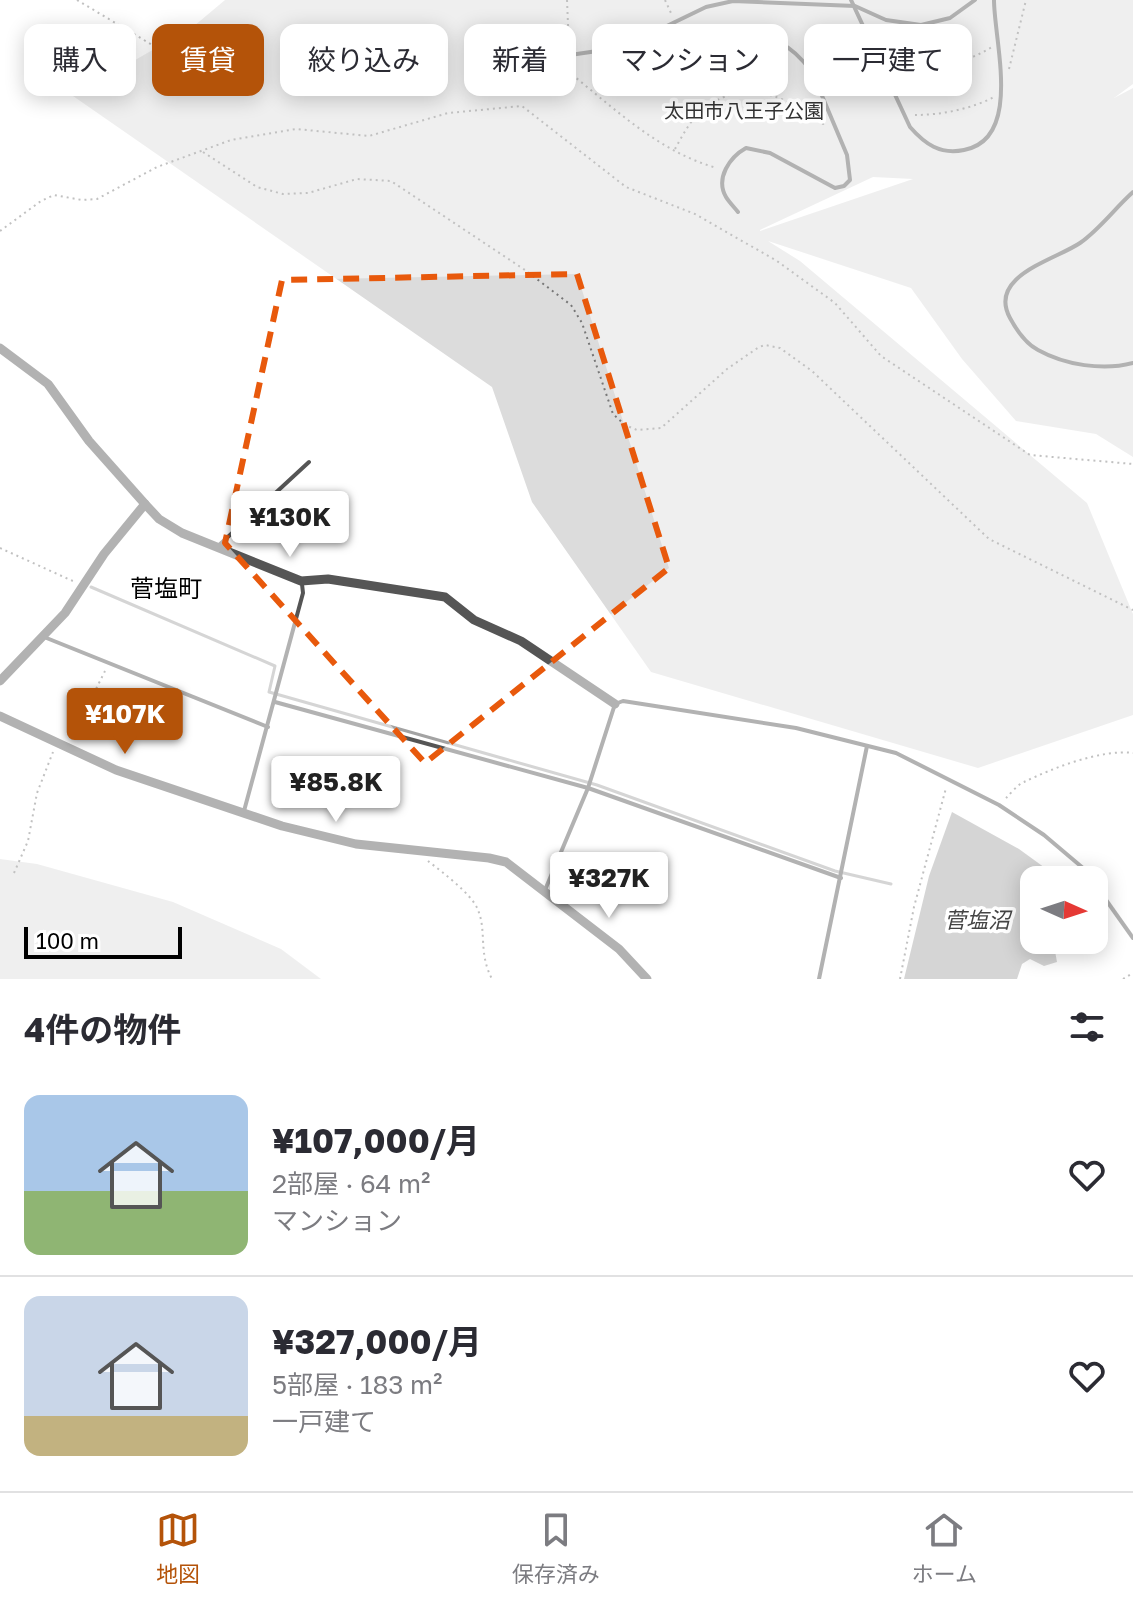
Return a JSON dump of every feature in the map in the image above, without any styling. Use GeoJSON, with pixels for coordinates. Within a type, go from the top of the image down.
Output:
{"type":"FeatureCollection","features":[{"type":"Feature","properties":{"kind":"street"},"geometry":{"type":"LineString","coordinates":[[0,348],[48,384],[89,441],[145,504],[159,519],[182,533],[301,581],[328,579],[445,597],[474,620],[521,641],[615,704]]}},
{"type":"Feature","properties":{"kind":"street"},"geometry":{"type":"LineString","coordinates":[[0,681],[65,613],[104,554],[145,504]]}},
{"type":"Feature","properties":{"kind":"street"},"geometry":{"type":"LineString","coordinates":[[0,716],[143,781],[282,826],[337,841],[506,862],[619,949],[647,979]]}},
{"type":"Feature","properties":{"kind":"lane"},"geometry":{"type":"LineString","coordinates":[[851,0],[863,24]]}},
{"type":"Feature","properties":{"kind":"lane"},"geometry":{"type":"LineString","coordinates":[[668,24],[706,7],[733,1],[855,6],[886,20],[921,25],[950,18],[975,0]]}},
{"type":"Feature","properties":{"kind":"lane"},"geometry":{"type":"LineString","coordinates":[[895,96],[910,127],[923,141],[938,150],[954,152],[971,149],[986,139],[995,126],[1002,104],[994,0]]}},
{"type":"Feature","properties":{"kind":"lane"},"geometry":{"type":"LineString","coordinates":[[738,212],[725,196],[723,177],[735,154],[746,148],[770,153],[835,188],[844,186],[850,180],[847,155],[812,72],[788,48]]}},
{"type":"Feature","properties":{"kind":"lane"},"geometry":{"type":"LineString","coordinates":[[1133,192],[1089,236],[1015,281],[1009,288],[1006,305],[1018,333],[1038,350],[1087,365],[1133,363]]}},
{"type":"Feature","properties":{"kind":"lane"},"geometry":{"type":"LineString","coordinates":[[218,546],[309,462]]}},
{"type":"Feature","properties":{"kind":"lane"},"geometry":{"type":"LineString","coordinates":[[244,812],[303,593],[301,581]]}},
{"type":"Feature","properties":{"kind":"lane"},"geometry":{"type":"LineString","coordinates":[[44,637],[268,727]]}},
{"type":"Feature","properties":{"kind":"lane"},"geometry":{"type":"LineString","coordinates":[[545,890],[588,788],[615,704],[623,701],[796,728],[896,753],[999,805],[1044,835],[1081,866]]}},
{"type":"Feature","properties":{"kind":"lane"},"geometry":{"type":"LineString","coordinates":[[275,702],[588,788],[841,878]]}},
{"type":"Feature","properties":{"kind":"lane"},"geometry":{"type":"LineString","coordinates":[[819,979],[867,745]]}},
{"type":"Feature","properties":{"kind":"lane"},"geometry":{"type":"LineString","coordinates":[[1108,903],[1133,938]]}},
{"type":"Feature","properties":{"kind":"path"},"geometry":{"type":"LineString","coordinates":[[77,0],[152,45]]}},
{"type":"Feature","properties":{"kind":"path"},"geometry":{"type":"LineString","coordinates":[[567,0],[568,24]]}},
{"type":"Feature","properties":{"kind":"path"},"geometry":{"type":"LineString","coordinates":[[665,0],[675,20]]}},
{"type":"Feature","properties":{"kind":"path"},"geometry":{"type":"LineString","coordinates":[[1000,76],[1010,68],[1026,0]]}},
{"type":"Feature","properties":{"kind":"path"},"geometry":{"type":"LineString","coordinates":[[972,57],[997,45]]}},
{"type":"Feature","properties":{"kind":"path"},"geometry":{"type":"LineString","coordinates":[[576,78],[644,132],[673,151],[710,166]]}},
{"type":"Feature","properties":{"kind":"path"},"geometry":{"type":"LineString","coordinates":[[673,151],[696,115],[722,97],[736,92],[765,93],[797,106],[823,124],[831,121]]}},
{"type":"Feature","properties":{"kind":"path"},"geometry":{"type":"LineString","coordinates":[[904,115],[929,115],[972,106],[1002,92]]}},
{"type":"Feature","properties":{"kind":"path"},"geometry":{"type":"LineString","coordinates":[[0,231],[54,195],[97,199],[157,167],[231,140],[296,129],[369,136],[448,113],[522,106],[626,187],[695,214],[777,261],[835,303],[881,356],[1030,455],[1133,464]]}},
{"type":"Feature","properties":{"kind":"path"},"geometry":{"type":"LineString","coordinates":[[202,152],[257,187],[283,194],[308,193],[367,178],[391,181],[525,270],[571,305],[582,323],[613,414],[625,425],[637,430],[661,428],[727,369],[759,347],[780,348],[827,385],[898,456],[989,539],[1133,610]]}},
{"type":"Feature","properties":{"kind":"path"},"geometry":{"type":"LineString","coordinates":[[0,548],[83,586]]}},
{"type":"Feature","properties":{"kind":"path"},"geometry":{"type":"LineString","coordinates":[[67,749],[109,663]]}},
{"type":"Feature","properties":{"kind":"path"},"geometry":{"type":"LineString","coordinates":[[14,873],[28,841],[37,793],[56,744]]}},
{"type":"Feature","properties":{"kind":"path"},"geometry":{"type":"LineString","coordinates":[[999,805],[1021,783],[1089,758],[1109,753],[1133,753]]}},
{"type":"Feature","properties":{"kind":"path"},"geometry":{"type":"LineString","coordinates":[[900,979],[914,907],[949,780]]}},
{"type":"Feature","properties":{"kind":"path"},"geometry":{"type":"LineString","coordinates":[[425,853],[427,860],[459,885],[477,908],[484,960],[492,979]]}},
{"type":"Feature","properties":{"kind":"path"},"geometry":{"type":"LineString","coordinates":[[1123,979],[1133,973]]}},
{"type":"Feature","properties":{"kind":"highlighted area"},"geometry":{"type":"Polygon","coordinates":[[[577,274],[669,568],[425,763],[225,543],[282,280],[577,274]]]}},
{"type":"Feature","properties":{"kind":"green space","name":"太田市八王子公園"},"geometry":{"type":"Polygon","coordinates":[[[225,0],[1133,0],[1133,84],[1114,98],[1133,88],[1133,457],[1096,434],[1016,421],[962,359],[911,288],[768,241],[800,261],[1087,503],[1133,614],[1133,715],[978,768],[651,672],[532,502],[492,387],[73,96],[136,96],[136,60],[152,50],[152,96],[264,96],[264,24],[196,24],[225,0]],[[873,177],[760,231],[913,179],[873,177]]]}},
{"type":"Feature","properties":{"kind":"green space"},"geometry":{"type":"Polygon","coordinates":[[[0,859],[37,864],[173,902],[281,949],[321,979],[0,979],[0,859]]]}},
{"type":"Feature","properties":{"kind":"water","name":"菅塩沼"},"geometry":{"type":"Polygon","coordinates":[[[952,812],[1019,849],[1042,866],[1020,866],[1020,954],[1056,954],[1057,962],[1044,966],[1030,959],[1022,964],[1017,979],[904,979],[929,876],[952,812]]]}},
{"type":"Feature","properties":{"kind":"waterway"},"geometry":{"type":"LineString","coordinates":[[91,587],[275,666],[269,692],[597,785],[835,871],[891,884]]}},
{"type":"Feature","properties":{"kind":"district","name":"菅塩町"},"geometry":{"type":"Point","coordinates":[166,589]}}]}
